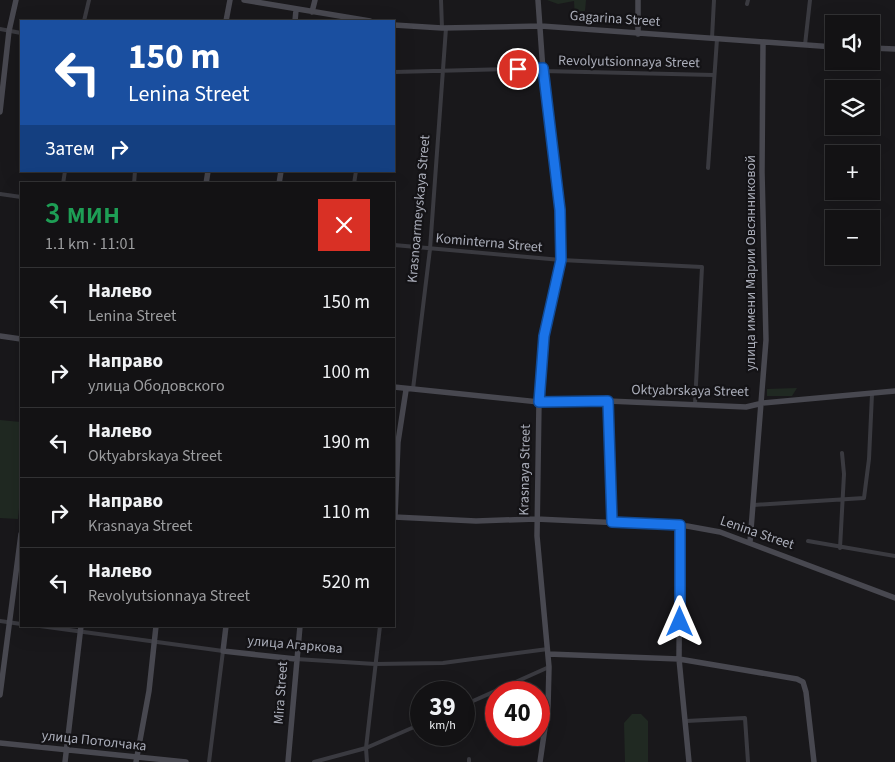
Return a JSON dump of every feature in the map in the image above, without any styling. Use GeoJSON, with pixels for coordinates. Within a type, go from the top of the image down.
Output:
{"type":"FeatureCollection","features":[{"type":"Feature","properties":{"kind":"street"},"geometry":{"type":"LineString","coordinates":[[0,112],[9,31],[16,0]]}},
{"type":"Feature","properties":{"kind":"street"},"geometry":{"type":"LineString","coordinates":[[84,20],[89,0]]}},
{"type":"Feature","properties":{"kind":"street"},"geometry":{"type":"LineString","coordinates":[[226,20],[230,0]]}},
{"type":"Feature","properties":{"kind":"street"},"geometry":{"type":"LineString","coordinates":[[244,0],[362,20]]}},
{"type":"Feature","properties":{"kind":"street"},"geometry":{"type":"LineString","coordinates":[[312,12],[315,0]]}},
{"type":"Feature","properties":{"kind":"street","name":"Krasnoarmeyskaya Street"},"geometry":{"type":"LineString","coordinates":[[395,498],[398,442],[410,390],[430,249],[444,28],[441,0]]}},
{"type":"Feature","properties":{"kind":"street","name":"Krasnaya Street"},"geometry":{"type":"LineString","coordinates":[[538,0],[543,70],[560,210],[561,260],[544,336],[539,402],[536,519],[548,651],[548,707],[540,762]]}},
{"type":"Feature","properties":{"kind":"street"},"geometry":{"type":"LineString","coordinates":[[638,0],[638,34]]}},
{"type":"Feature","properties":{"kind":"street"},"geometry":{"type":"LineString","coordinates":[[708,168],[714,75],[714,0]]}},
{"type":"Feature","properties":{"kind":"street"},"geometry":{"type":"LineString","coordinates":[[805,46],[810,0]]}},
{"type":"Feature","properties":{"kind":"street"},"geometry":{"type":"LineString","coordinates":[[295,20],[296,10]]}},
{"type":"Feature","properties":{"kind":"street","name":"Gagarina Street"},"geometry":{"type":"LineString","coordinates":[[395,25],[444,28],[541,26],[763,44],[825,47]]}},
{"type":"Feature","properties":{"kind":"street"},"geometry":{"type":"LineString","coordinates":[[0,29],[20,33]]}},
{"type":"Feature","properties":{"kind":"street","name":"улица имени Марии Овсянниковой"},"geometry":{"type":"LineString","coordinates":[[750,542],[763,403],[766,340],[762,172],[763,44]]}},
{"type":"Feature","properties":{"kind":"street"},"geometry":{"type":"LineString","coordinates":[[880,48],[895,49]]}},
{"type":"Feature","properties":{"kind":"street","name":"Revolyutsionnaya Street"},"geometry":{"type":"LineString","coordinates":[[395,72],[543,70],[714,75]]}},
{"type":"Feature","properties":{"kind":"street"},"geometry":{"type":"LineString","coordinates":[[0,194],[20,197]]}},
{"type":"Feature","properties":{"kind":"street","name":"Kominterna Street"},"geometry":{"type":"LineString","coordinates":[[395,245],[561,260],[702,267],[695,404]]}},
{"type":"Feature","properties":{"kind":"street"},"geometry":{"type":"LineString","coordinates":[[0,336],[20,339]]}},
{"type":"Feature","properties":{"kind":"street","name":"Oktyabrskaya Street"},"geometry":{"type":"LineString","coordinates":[[395,387],[539,402],[608,401],[746,407],[763,403],[895,391]]}},
{"type":"Feature","properties":{"kind":"street"},"geometry":{"type":"LineString","coordinates":[[754,505],[864,498],[869,460],[872,394]]}},
{"type":"Feature","properties":{"kind":"street"},"geometry":{"type":"LineString","coordinates":[[608,401],[612,522]]}},
{"type":"Feature","properties":{"kind":"street"},"geometry":{"type":"LineString","coordinates":[[840,548],[843,499],[842,452]]}},
{"type":"Feature","properties":{"kind":"street","name":"Lenina Street"},"geometry":{"type":"LineString","coordinates":[[395,517],[476,522],[536,519],[680,525],[720,532],[750,542],[895,598]]}},
{"type":"Feature","properties":{"kind":"street"},"geometry":{"type":"LineString","coordinates":[[680,525],[680,659],[689,762]]}},
{"type":"Feature","properties":{"kind":"street"},"geometry":{"type":"LineString","coordinates":[[0,695],[20,542]]}},
{"type":"Feature","properties":{"kind":"street"},"geometry":{"type":"LineString","coordinates":[[808,542],[895,556]]}},
{"type":"Feature","properties":{"kind":"street"},"geometry":{"type":"LineString","coordinates":[[0,621],[20,624]]}},
{"type":"Feature","properties":{"kind":"street","name":"улица Агаркова"},"geometry":{"type":"LineString","coordinates":[[53,627],[80,629],[155,642],[296,660],[375,664],[443,663],[548,651],[680,659],[797,679],[803,682],[806,692],[814,762]]}},
{"type":"Feature","properties":{"kind":"street"},"geometry":{"type":"LineString","coordinates":[[136,760],[149,691],[156,627]]}},
{"type":"Feature","properties":{"kind":"street"},"geometry":{"type":"LineString","coordinates":[[209,762],[226,627]]}},
{"type":"Feature","properties":{"kind":"street","name":"Mira Street"},"geometry":{"type":"LineString","coordinates":[[288,762],[300,627]]}},
{"type":"Feature","properties":{"kind":"street"},"geometry":{"type":"LineString","coordinates":[[367,762],[366,748],[380,627]]}},
{"type":"Feature","properties":{"kind":"street"},"geometry":{"type":"LineString","coordinates":[[65,762],[80,629]]}},
{"type":"Feature","properties":{"kind":"street"},"geometry":{"type":"LineString","coordinates":[[475,700],[548,667]]}},
{"type":"Feature","properties":{"kind":"street"},"geometry":{"type":"LineString","coordinates":[[686,722],[744,718],[748,762]]}},
{"type":"Feature","properties":{"kind":"street"},"geometry":{"type":"LineString","coordinates":[[314,762],[366,748],[410,729]]}},
{"type":"Feature","properties":{"kind":"street","name":"улица Потолчака"},"geometry":{"type":"LineString","coordinates":[[0,743],[136,760],[186,762]]}},
{"type":"Feature","properties":{"kind":"shaded area"},"geometry":{"type":"Polygon","coordinates":[[[547,0],[586,0],[585,11],[580,11],[579,20],[575,21],[574,1],[558,4],[547,0]]]}},
{"type":"Feature","properties":{"kind":"shaded area"},"geometry":{"type":"Polygon","coordinates":[[[797,388],[792,396],[767,396],[767,389],[797,388]]]}},
{"type":"Feature","properties":{"kind":"shaded area"},"geometry":{"type":"Polygon","coordinates":[[[0,420],[20,422],[20,498],[18,519],[0,518],[0,420]]]}},
{"type":"Feature","properties":{"kind":"shaded area"},"geometry":{"type":"Polygon","coordinates":[[[632,714],[641,714],[648,721],[648,762],[625,762],[624,723],[632,714]]]}},
{"type":"Feature","properties":{"kind":"route"},"geometry":{"type":"LineString","coordinates":[[518,69],[543,68],[560,210],[561,260],[544,336],[539,402],[608,401],[610,414],[612,522],[680,525],[680,622]]}}]}
